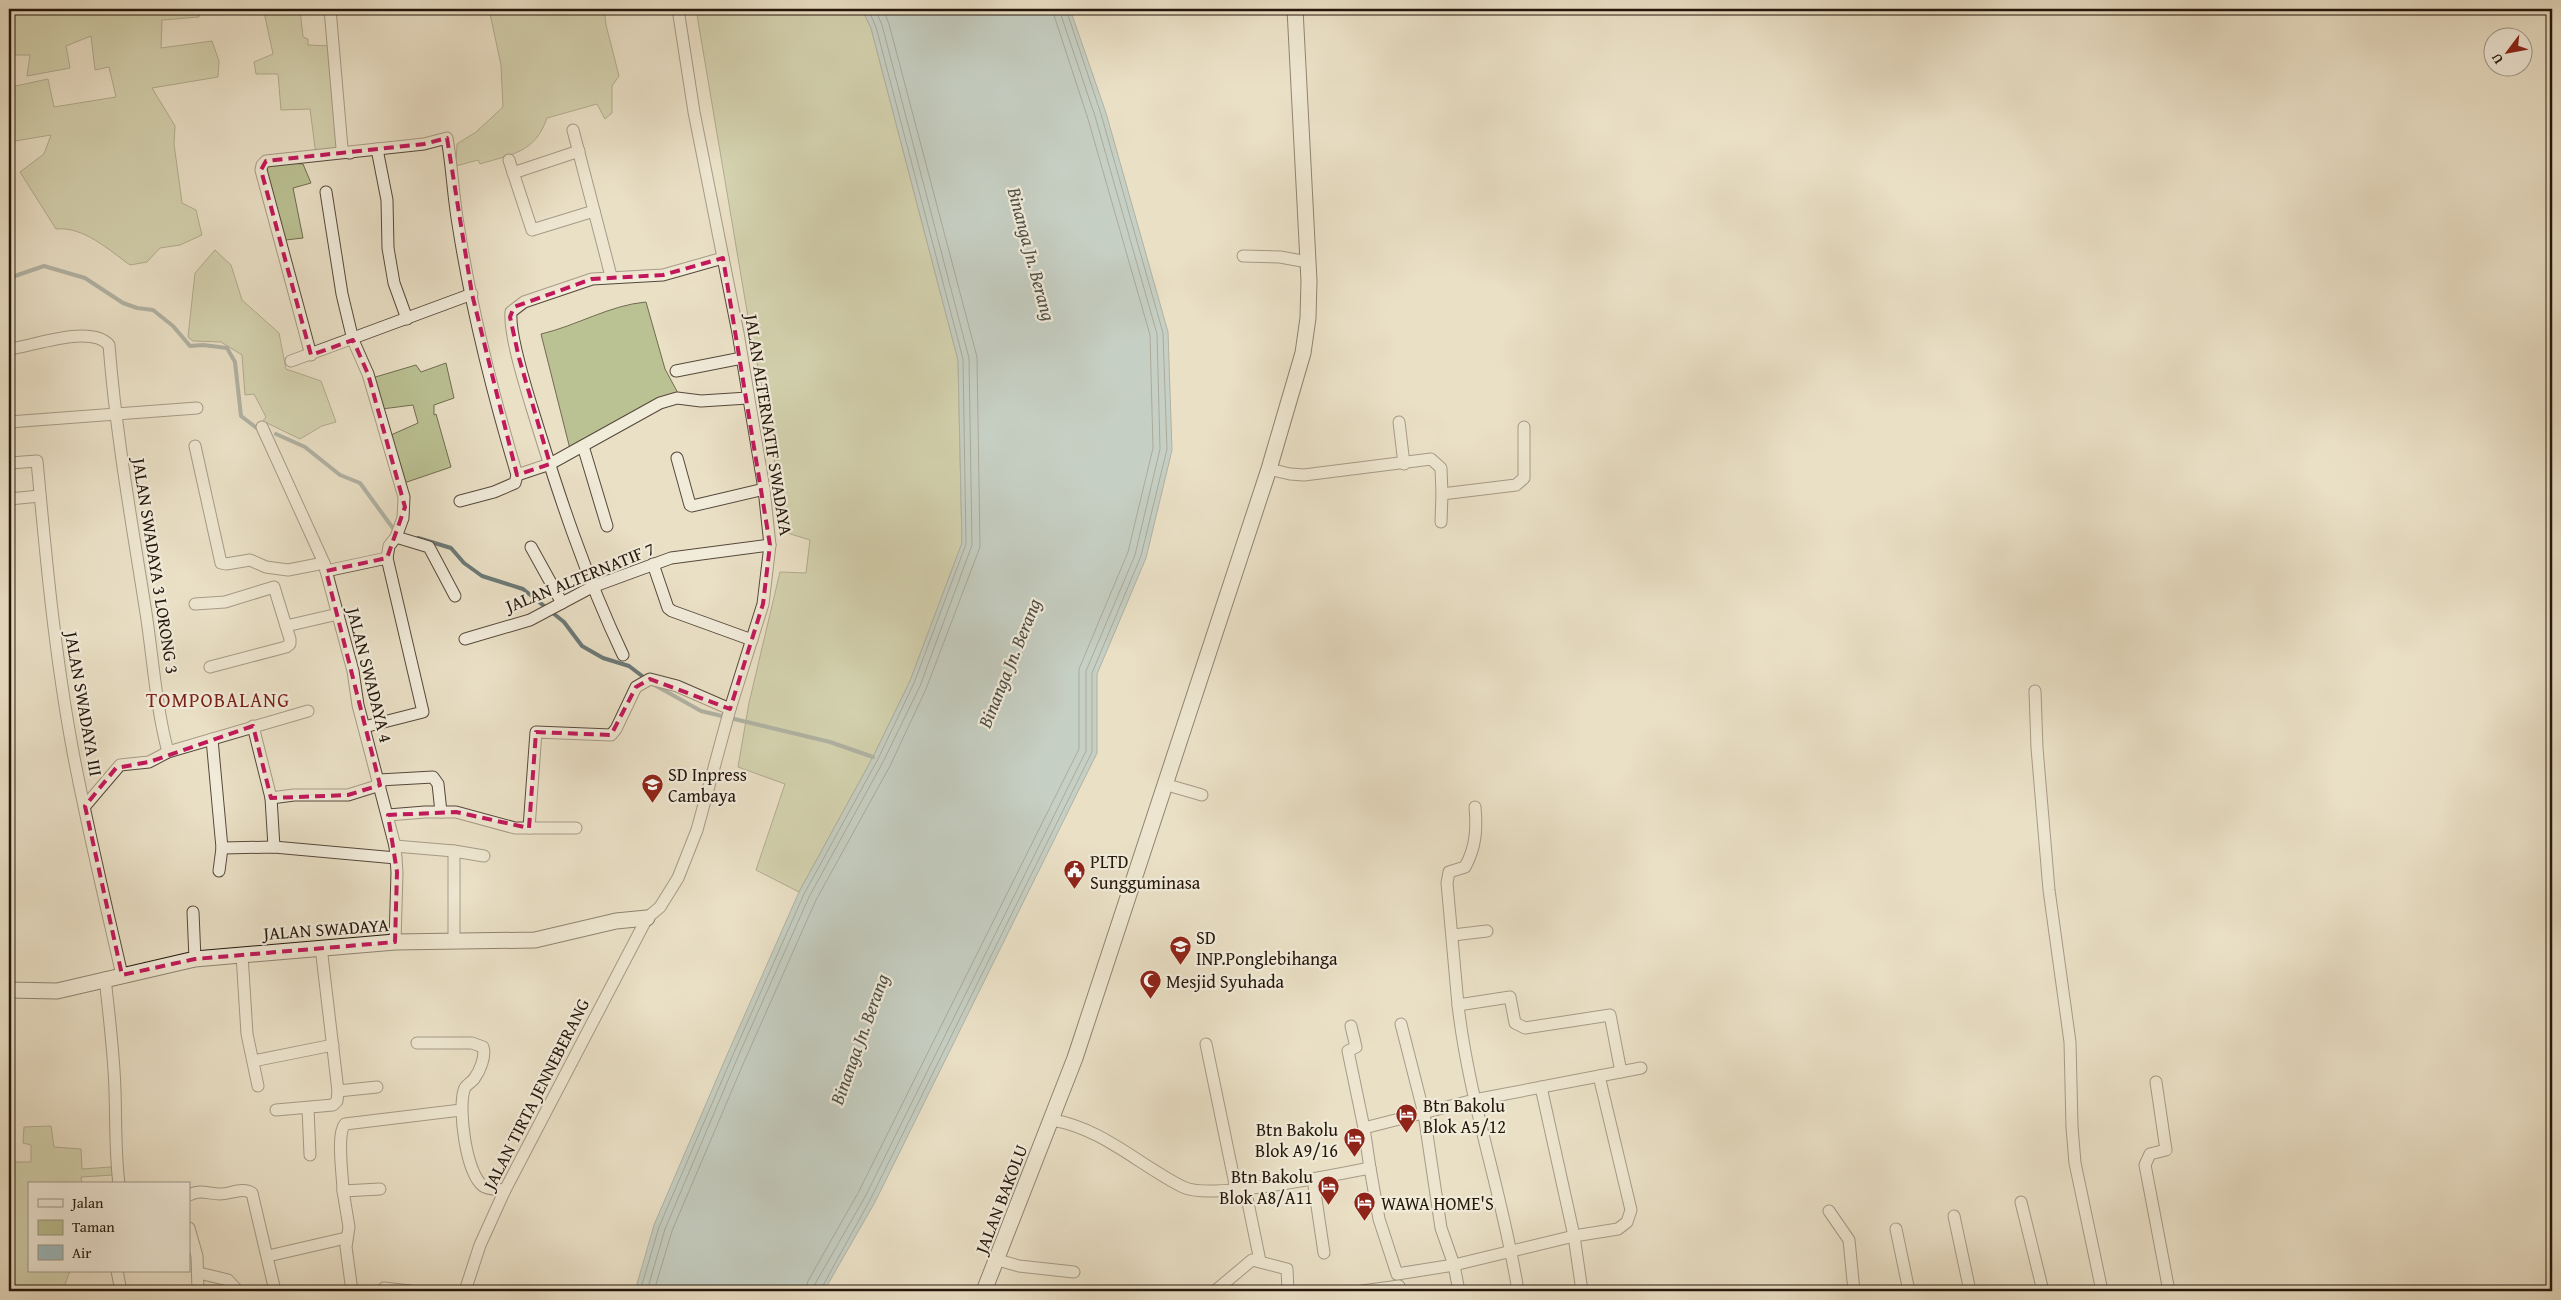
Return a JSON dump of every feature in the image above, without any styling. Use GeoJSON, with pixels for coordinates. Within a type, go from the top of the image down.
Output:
{"type":"FeatureCollection","features":[{"type":"Feature","properties":{"kind":"main road","name":"JALAN BAKOLU"},"geometry":{"type":"LineString","coordinates":[[984,1291],[998,1260],[1052,1120],[1170,785],[1271,470],[1293,393],[1306,339],[1308,262],[1295,9]]}},
{"type":"Feature","properties":{"kind":"main road","name":"JALAN SWADAYA"},"geometry":{"type":"LineString","coordinates":[[9,990],[57,991],[105,978],[194,959],[395,942],[535,940],[616,921],[647,918]]}},
{"type":"Feature","properties":{"kind":"street"},"geometry":{"type":"LineString","coordinates":[[330,9],[342,148],[344,152],[350,154]]}},
{"type":"Feature","properties":{"kind":"street","name":"JALAN ALTERNATIF SWADAYA"},"geometry":{"type":"LineString","coordinates":[[647,918],[660,907],[678,878],[696,830],[762,604],[770,545],[764,489],[742,358],[694,112],[678,9]]}},
{"type":"Feature","properties":{"kind":"street"},"geometry":{"type":"LineString","coordinates":[[573,130],[611,276]]}},
{"type":"Feature","properties":{"kind":"street"},"geometry":{"type":"LineString","coordinates":[[311,355],[261,170],[262,164],[266,161],[350,154],[424,144],[447,138],[458,223],[472,294],[500,419],[517,475],[515,483],[508,488],[460,502]]}},
{"type":"Feature","properties":{"kind":"street"},"geometry":{"type":"LineString","coordinates":[[377,149],[387,200],[388,248],[394,283],[407,319]]}},
{"type":"Feature","properties":{"kind":"street"},"geometry":{"type":"LineString","coordinates":[[513,172],[579,151]]}},
{"type":"Feature","properties":{"kind":"street"},"geometry":{"type":"LineString","coordinates":[[509,160],[532,230],[594,211]]}},
{"type":"Feature","properties":{"kind":"street"},"geometry":{"type":"LineString","coordinates":[[326,192],[342,294],[353,340],[368,374],[404,497],[405,514],[396,537],[389,546],[386,558],[423,712],[364,728]]}},
{"type":"Feature","properties":{"kind":"street"},"geometry":{"type":"LineString","coordinates":[[1243,256],[1308,262]]}},
{"type":"Feature","properties":{"kind":"street"},"geometry":{"type":"LineString","coordinates":[[623,655],[592,587],[550,464],[524,383],[511,312],[524,302],[571,284],[611,276],[662,275],[723,258]]}},
{"type":"Feature","properties":{"kind":"street"},"geometry":{"type":"LineString","coordinates":[[291,361],[353,340],[472,294]]}},
{"type":"Feature","properties":{"kind":"street","name":"JALAN SWADAYA 3 LORONG 3"},"geometry":{"type":"LineString","coordinates":[[15,348],[86,334],[103,338],[109,345],[114,414],[162,728],[168,752]]}},
{"type":"Feature","properties":{"kind":"street"},"geometry":{"type":"LineString","coordinates":[[676,372],[742,358]]}},
{"type":"Feature","properties":{"kind":"street"},"geometry":{"type":"LineString","coordinates":[[517,475],[550,464],[638,414],[672,399],[701,401],[748,398]]}},
{"type":"Feature","properties":{"kind":"street"},"geometry":{"type":"LineString","coordinates":[[9,422],[197,408]]}},
{"type":"Feature","properties":{"kind":"street"},"geometry":{"type":"LineString","coordinates":[[1398,422],[1404,464]]}},
{"type":"Feature","properties":{"kind":"street","name":"JALAN SWADAYA 4"},"geometry":{"type":"LineString","coordinates":[[262,427],[325,567],[353,671],[364,728],[380,782],[396,858],[395,942]]}},
{"type":"Feature","properties":{"kind":"street"},"geometry":{"type":"LineString","coordinates":[[1442,494],[1520,483],[1524,478],[1524,427]]}},
{"type":"Feature","properties":{"kind":"street"},"geometry":{"type":"LineString","coordinates":[[195,446],[221,563],[226,564],[250,560],[266,567],[288,570],[325,567],[386,558]]}},
{"type":"Feature","properties":{"kind":"street"},"geometry":{"type":"LineString","coordinates":[[583,446],[606,526]]}},
{"type":"Feature","properties":{"kind":"street"},"geometry":{"type":"LineString","coordinates":[[677,458],[692,506],[764,489]]}},
{"type":"Feature","properties":{"kind":"street"},"geometry":{"type":"LineString","coordinates":[[1271,470],[1290,474],[1326,474],[1431,459],[1439,464],[1442,494],[1441,522]]}},
{"type":"Feature","properties":{"kind":"street","name":"JALAN SWADAYA III"},"geometry":{"type":"LineString","coordinates":[[10,463],[37,461],[54,629],[73,754],[122,975]]}},
{"type":"Feature","properties":{"kind":"street"},"geometry":{"type":"LineString","coordinates":[[9,499],[40,496]]}},
{"type":"Feature","properties":{"kind":"street"},"geometry":{"type":"LineString","coordinates":[[396,537],[429,547],[455,596]]}},
{"type":"Feature","properties":{"kind":"street","name":"JALAN ALTERNATIF 7"},"geometry":{"type":"LineString","coordinates":[[465,639],[530,620],[592,587],[653,564],[693,554],[770,545]]}},
{"type":"Feature","properties":{"kind":"street"},"geometry":{"type":"LineString","coordinates":[[531,547],[562,603]]}},
{"type":"Feature","properties":{"kind":"street"},"geometry":{"type":"LineString","coordinates":[[653,564],[668,608],[680,615],[752,640]]}},
{"type":"Feature","properties":{"kind":"street"},"geometry":{"type":"LineString","coordinates":[[195,604],[225,602],[274,587],[286,626],[290,644],[286,647],[210,667]]}},
{"type":"Feature","properties":{"kind":"street"},"geometry":{"type":"LineString","coordinates":[[286,626],[338,614]]}},
{"type":"Feature","properties":{"kind":"street"},"geometry":{"type":"LineString","coordinates":[[529,828],[536,732],[611,734],[616,729],[636,687],[650,679],[677,686],[730,709]]}},
{"type":"Feature","properties":{"kind":"street"},"geometry":{"type":"LineString","coordinates":[[2035,690],[2037,748],[2049,890],[2070,1042],[2075,1163],[2102,1291]]}},
{"type":"Feature","properties":{"kind":"street"},"geometry":{"type":"LineString","coordinates":[[85,806],[116,768],[123,764],[149,762],[168,752],[308,710]]}},
{"type":"Feature","properties":{"kind":"street"},"geometry":{"type":"LineString","coordinates":[[253,726],[271,798],[274,847]]}},
{"type":"Feature","properties":{"kind":"street"},"geometry":{"type":"LineString","coordinates":[[212,739],[222,848],[219,872]]}},
{"type":"Feature","properties":{"kind":"street"},"geometry":{"type":"LineString","coordinates":[[271,798],[294,795],[348,795],[380,782],[433,777],[438,784],[441,812]]}},
{"type":"Feature","properties":{"kind":"street"},"geometry":{"type":"LineString","coordinates":[[1170,785],[1202,795]]}},
{"type":"Feature","properties":{"kind":"street"},"geometry":{"type":"LineString","coordinates":[[1476,807],[1476,836],[1470,858],[1465,867],[1450,872],[1448,876],[1458,1005],[1474,1100],[1512,1252],[1518,1291]]}},
{"type":"Feature","properties":{"kind":"street"},"geometry":{"type":"LineString","coordinates":[[388,815],[441,812],[469,814],[508,826],[576,828]]}},
{"type":"Feature","properties":{"kind":"street"},"geometry":{"type":"LineString","coordinates":[[394,846],[454,851],[484,856]]}},
{"type":"Feature","properties":{"kind":"street"},"geometry":{"type":"LineString","coordinates":[[222,848],[274,847],[396,858]]}},
{"type":"Feature","properties":{"kind":"street"},"geometry":{"type":"LineString","coordinates":[[454,851],[454,941]]}},
{"type":"Feature","properties":{"kind":"street"},"geometry":{"type":"LineString","coordinates":[[193,912],[194,959]]}},
{"type":"Feature","properties":{"kind":"street","name":"JALAN TIRTA JENNEBERANG"},"geometry":{"type":"LineString","coordinates":[[465,1291],[480,1245],[505,1190],[647,918]]}},
{"type":"Feature","properties":{"kind":"street"},"geometry":{"type":"LineString","coordinates":[[1453,935],[1487,931]]}},
{"type":"Feature","properties":{"kind":"street"},"geometry":{"type":"LineString","coordinates":[[276,1110],[332,1105],[337,1101],[338,1091],[322,947]]}},
{"type":"Feature","properties":{"kind":"street"},"geometry":{"type":"LineString","coordinates":[[242,955],[247,1034],[258,1086]]}},
{"type":"Feature","properties":{"kind":"street"},"geometry":{"type":"LineString","coordinates":[[105,978],[112,1034],[115,1092],[114,1131],[119,1182]]}},
{"type":"Feature","properties":{"kind":"street"},"geometry":{"type":"LineString","coordinates":[[1458,1005],[1510,997],[1515,1023],[1526,1028],[1610,1015],[1621,1072]]}},
{"type":"Feature","properties":{"kind":"street"},"geometry":{"type":"LineString","coordinates":[[1401,1024],[1424,1114],[1441,1228],[1454,1264],[1458,1291]]}},
{"type":"Feature","properties":{"kind":"street"},"geometry":{"type":"LineString","coordinates":[[1351,1026],[1356,1047],[1348,1051],[1380,1219],[1397,1274],[1399,1289],[1362,1291]]}},
{"type":"Feature","properties":{"kind":"street"},"geometry":{"type":"LineString","coordinates":[[417,1043],[472,1043],[483,1046],[484,1051],[478,1072],[464,1088],[461,1110],[467,1152],[481,1184],[488,1188],[505,1190]]}},
{"type":"Feature","properties":{"kind":"street"},"geometry":{"type":"LineString","coordinates":[[1206,1044],[1240,1188],[1260,1261]]}},
{"type":"Feature","properties":{"kind":"street"},"geometry":{"type":"LineString","coordinates":[[253,1061],[333,1045]]}},
{"type":"Feature","properties":{"kind":"street"},"geometry":{"type":"LineString","coordinates":[[1364,1128],[1474,1100],[1641,1068]]}},
{"type":"Feature","properties":{"kind":"street"},"geometry":{"type":"LineString","coordinates":[[1397,1274],[1512,1252],[1574,1236],[1618,1229],[1630,1217],[1625,1180],[1599,1076]]}},
{"type":"Feature","properties":{"kind":"street"},"geometry":{"type":"LineString","coordinates":[[2156,1082],[2166,1150],[2150,1154],[2145,1165],[2169,1291]]}},
{"type":"Feature","properties":{"kind":"street"},"geometry":{"type":"LineString","coordinates":[[338,1091],[378,1087]]}},
{"type":"Feature","properties":{"kind":"street"},"geometry":{"type":"LineString","coordinates":[[1541,1087],[1574,1236],[1582,1291]]}},
{"type":"Feature","properties":{"kind":"street"},"geometry":{"type":"LineString","coordinates":[[308,1108],[310,1155]]}},
{"type":"Feature","properties":{"kind":"street"},"geometry":{"type":"LineString","coordinates":[[352,1291],[346,1238],[349,1227],[344,1191],[342,1128],[345,1124],[461,1110]]}},
{"type":"Feature","properties":{"kind":"street"},"geometry":{"type":"LineString","coordinates":[[1052,1120],[1079,1127],[1121,1148],[1183,1187],[1202,1192],[1313,1179],[1370,1168]]}},
{"type":"Feature","properties":{"kind":"street"},"geometry":{"type":"LineString","coordinates":[[1313,1179],[1324,1253]]}},
{"type":"Feature","properties":{"kind":"street"},"geometry":{"type":"LineString","coordinates":[[344,1191],[380,1189]]}},
{"type":"Feature","properties":{"kind":"street"},"geometry":{"type":"LineString","coordinates":[[190,1195],[201,1191],[221,1194],[244,1190],[252,1193],[275,1291]]}},
{"type":"Feature","properties":{"kind":"street"},"geometry":{"type":"LineString","coordinates":[[2021,1202],[2043,1291]]}},
{"type":"Feature","properties":{"kind":"street"},"geometry":{"type":"LineString","coordinates":[[1829,1211],[1849,1240],[1854,1291]]}},
{"type":"Feature","properties":{"kind":"street"},"geometry":{"type":"LineString","coordinates":[[1954,1216],[1970,1291]]}},
{"type":"Feature","properties":{"kind":"street"},"geometry":{"type":"LineString","coordinates":[[1896,1229],[1909,1291]]}},
{"type":"Feature","properties":{"kind":"street"},"geometry":{"type":"LineString","coordinates":[[190,1232],[197,1256],[199,1273],[198,1291]]}},
{"type":"Feature","properties":{"kind":"street"},"geometry":{"type":"LineString","coordinates":[[268,1256],[346,1238]]}},
{"type":"Feature","properties":{"kind":"street"},"geometry":{"type":"LineString","coordinates":[[998,1260],[1019,1266],[1074,1272]]}},
{"type":"Feature","properties":{"kind":"street"},"geometry":{"type":"LineString","coordinates":[[1215,1291],[1252,1260],[1287,1269],[1288,1291]]}},
{"type":"Feature","properties":{"kind":"street"},"geometry":{"type":"LineString","coordinates":[[117,1272],[121,1291]]}},
{"type":"Feature","properties":{"kind":"street"},"geometry":{"type":"LineString","coordinates":[[199,1273],[228,1280],[238,1291]]}},
{"type":"Feature","properties":{"kind":"street"},"geometry":{"type":"LineString","coordinates":[[1227,1281],[1233,1291]]}},
{"type":"Feature","properties":{"kind":"street"},"geometry":{"type":"LineString","coordinates":[[384,1288],[410,1291]]}},
{"type":"Feature","properties":{"kind":"highlighted area"},"geometry":{"type":"Polygon","coordinates":[[[447,138],[472,294],[517,475],[550,464],[519,358],[510,317],[514,307],[592,279],[663,275],[723,258],[770,545],[763,604],[730,709],[650,679],[636,687],[611,735],[536,732],[529,828],[456,812],[388,815],[397,872],[395,942],[195,959],[122,975],[85,806],[116,768],[149,762],[253,726],[271,798],[348,795],[380,785],[326,571],[387,558],[405,507],[368,374],[353,340],[311,355],[261,170],[266,161],[424,144],[447,138]]]}},
{"type":"Feature","properties":{"kind":"green space"},"geometry":{"type":"Polygon","coordinates":[[[17,9],[201,9],[199,17],[162,20],[161,48],[212,41],[219,61],[218,77],[152,88],[175,126],[174,144],[182,203],[196,210],[202,235],[180,245],[160,248],[147,262],[130,265],[86,235],[66,229],[56,229],[20,172],[44,154],[51,135],[9,142],[9,94],[11,87],[48,79],[54,107],[116,97],[109,67],[95,70],[91,36],[66,46],[70,68],[27,76],[30,55],[13,55],[11,23],[17,9]]]}},
{"type":"Feature","properties":{"kind":"green space"},"geometry":{"type":"Polygon","coordinates":[[[300,9],[303,37],[308,39],[308,45],[331,46],[341,156],[316,155],[310,109],[281,110],[278,74],[256,74],[254,62],[273,54],[264,12],[300,9]]]}},
{"type":"Feature","properties":{"kind":"green space"},"geometry":{"type":"Polygon","coordinates":[[[489,9],[604,9],[606,25],[619,76],[612,86],[612,113],[605,119],[597,104],[547,118],[536,139],[521,150],[480,164],[478,160],[456,166],[457,144],[476,132],[503,107],[501,65],[489,9]]]}},
{"type":"Feature","properties":{"kind":"green space"},"geometry":{"type":"Polygon","coordinates":[[[696,9],[862,9],[871,28],[958,360],[962,543],[910,681],[873,757],[799,892],[756,870],[785,784],[738,767],[749,703],[780,572],[806,573],[810,540],[784,532],[770,429],[748,317],[696,9]]]}},
{"type":"Feature","properties":{"kind":"green space"},"geometry":{"type":"Polygon","coordinates":[[[273,162],[303,164],[311,183],[293,188],[303,238],[277,241],[259,164],[273,162]]]}},
{"type":"Feature","properties":{"kind":"green space"},"geometry":{"type":"Polygon","coordinates":[[[215,250],[231,265],[242,300],[279,333],[286,369],[321,381],[336,422],[322,426],[300,439],[263,421],[266,417],[254,394],[245,395],[242,355],[221,342],[193,341],[188,337],[195,273],[215,250]]]}},
{"type":"Feature","properties":{"kind":"green space"},"geometry":{"type":"Polygon","coordinates":[[[646,302],[665,369],[679,395],[570,449],[541,334],[619,307],[646,302]]]}},
{"type":"Feature","properties":{"kind":"green space"},"geometry":{"type":"Polygon","coordinates":[[[446,363],[454,398],[434,405],[434,415],[436,414],[451,467],[404,483],[391,435],[418,423],[413,405],[382,409],[372,378],[416,365],[421,372],[446,363]]]}},
{"type":"Feature","properties":{"kind":"green space"},"geometry":{"type":"Polygon","coordinates":[[[51,1126],[54,1147],[81,1149],[82,1169],[111,1167],[113,1175],[81,1177],[82,1182],[28,1182],[28,1272],[70,1272],[63,1290],[9,1291],[9,1162],[31,1162],[31,1145],[23,1143],[24,1127],[51,1126]]]}},
{"type":"Feature","properties":{"kind":"water","name":"Binanga Jn. Berang"},"geometry":{"type":"Polygon","coordinates":[[[862,9],[1070,9],[1106,113],[1168,332],[1172,450],[1146,558],[1097,674],[1097,753],[875,1202],[824,1291],[635,1291],[654,1225],[727,1055],[799,892],[873,757],[910,681],[962,543],[958,360],[871,28],[862,9]]]}},
{"type":"Feature","properties":{"kind":"waterway"},"geometry":{"type":"LineString","coordinates":[[9,278],[44,266],[85,278],[123,303],[137,308],[153,310],[173,326],[190,346],[203,345],[227,348],[235,362],[241,416],[258,429]]}},
{"type":"Feature","properties":{"kind":"waterway"},"geometry":{"type":"LineString","coordinates":[[276,434],[305,447],[340,475],[360,483],[395,531]]}},
{"type":"Feature","properties":{"kind":"waterway"},"geometry":{"type":"LineString","coordinates":[[418,538],[451,548],[464,563],[482,576],[523,589],[564,622],[582,646],[603,658],[629,666],[646,679]]}},
{"type":"Feature","properties":{"kind":"waterway"},"geometry":{"type":"LineString","coordinates":[[651,683],[701,711],[830,742],[873,757]]}},
{"type":"Feature","properties":{"kind":"place","name":"SD Inpress Cambaya"},"geometry":{"type":"Point","coordinates":[652,803]}},
{"type":"Feature","properties":{"kind":"place","name":"PLTD Sungguminasa"},"geometry":{"type":"Point","coordinates":[1074,890]}},
{"type":"Feature","properties":{"kind":"place","name":"SD INP.Ponglebihanga"},"geometry":{"type":"Point","coordinates":[1180,966]}},
{"type":"Feature","properties":{"kind":"place","name":"Mesjid Syuhada"},"geometry":{"type":"Point","coordinates":[1150,1000]}},
{"type":"Feature","properties":{"kind":"place","name":"Btn Bakolu Blok A5/12"},"geometry":{"type":"Point","coordinates":[1407,1134]}},
{"type":"Feature","properties":{"kind":"place","name":"Btn Bakolu Blok A9/16"},"geometry":{"type":"Point","coordinates":[1354,1158]}},
{"type":"Feature","properties":{"kind":"place","name":"Btn Bakolu Blok A8/A11"},"geometry":{"type":"Point","coordinates":[1329,1205]}},
{"type":"Feature","properties":{"kind":"place","name":"WAWA HOME'S"},"geometry":{"type":"Point","coordinates":[1365,1222]}},
{"type":"Feature","properties":{"kind":"district","name":"TOMPOBALANG"},"geometry":{"type":"Point","coordinates":[218,699]}}]}
